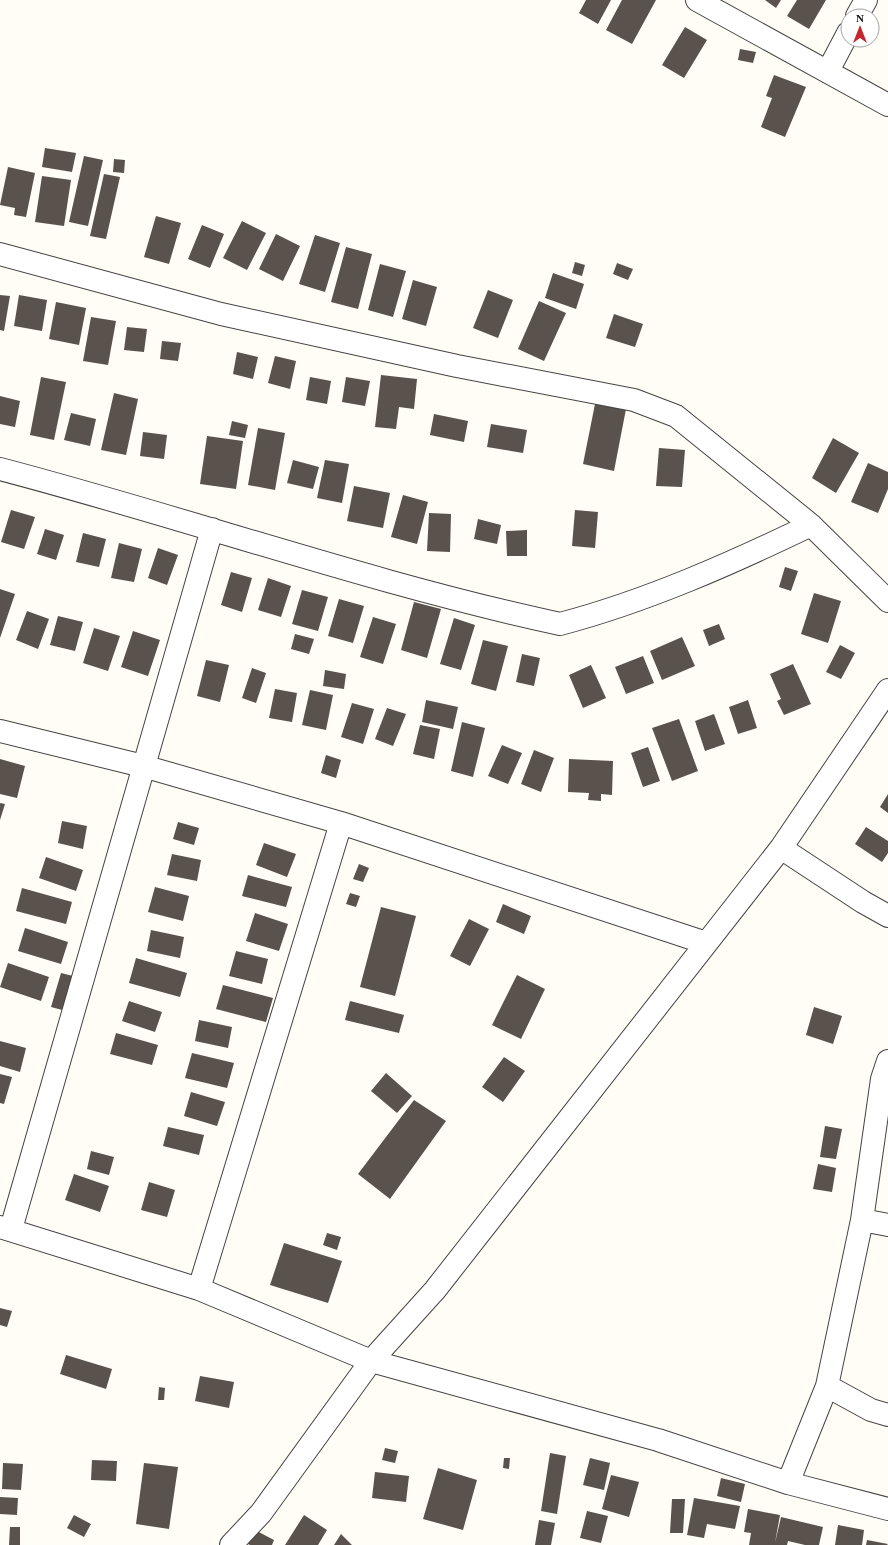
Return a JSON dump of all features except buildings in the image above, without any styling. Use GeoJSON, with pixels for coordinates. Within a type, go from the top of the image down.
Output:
{"type":"FeatureCollection","features":[{"type":"Feature","properties":{"kind":"street"},"geometry":{"type":"LineString","coordinates":[[697,0],[888,105]]}},
{"type":"Feature","properties":{"kind":"street"},"geometry":{"type":"LineString","coordinates":[[828,71],[840,48]]}},
{"type":"Feature","properties":{"kind":"street"},"geometry":{"type":"LineString","coordinates":[[0,254],[221,314],[457,366],[634,400],[656,407],[676,416],[811,525],[888,601]]}},
{"type":"Feature","properties":{"kind":"street"},"geometry":{"type":"LineString","coordinates":[[0,469],[89,492],[362,575],[560,624],[638,600],[728,563],[811,525]]}},
{"type":"Feature","properties":{"kind":"street"},"geometry":{"type":"LineString","coordinates":[[212,529],[6,1228],[199,1288],[371,1361],[658,1440],[788,1483],[888,1509]]}},
{"type":"Feature","properties":{"kind":"street"},"geometry":{"type":"LineString","coordinates":[[231,1545],[261,1513],[371,1361],[434,1290],[781,848],[888,690]]}},
{"type":"Feature","properties":{"kind":"street"},"geometry":{"type":"LineString","coordinates":[[0,731],[143,766],[341,823],[706,943]]}},
{"type":"Feature","properties":{"kind":"street"},"geometry":{"type":"LineString","coordinates":[[199,1288],[341,823]]}},
{"type":"Feature","properties":{"kind":"street"},"geometry":{"type":"LineString","coordinates":[[781,848],[863,902],[888,916]]}},
{"type":"Feature","properties":{"kind":"street"},"geometry":{"type":"LineString","coordinates":[[788,1483],[827,1386],[862,1220],[882,1079],[888,1061]]}},
{"type":"Feature","properties":{"kind":"street"},"geometry":{"type":"LineString","coordinates":[[862,1220],[888,1225]]}},
{"type":"Feature","properties":{"kind":"street"},"geometry":{"type":"LineString","coordinates":[[827,1386],[871,1410],[888,1415]]}}]}
